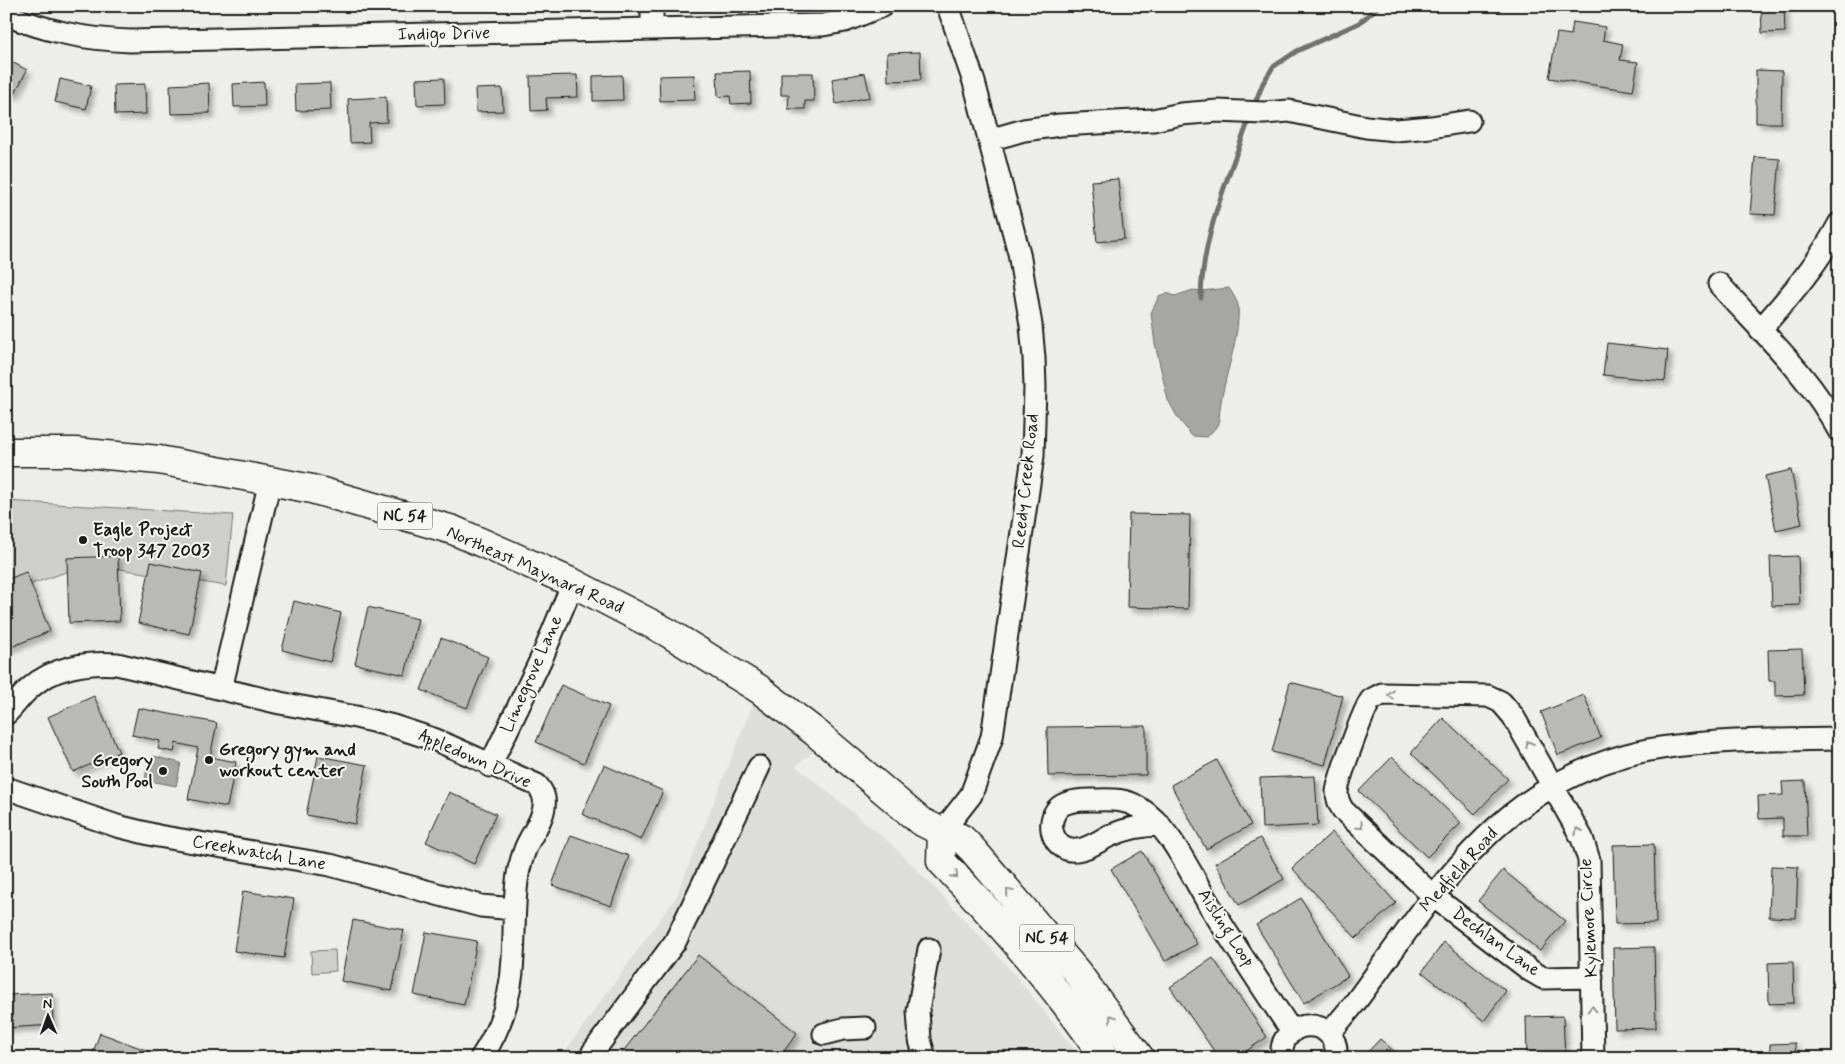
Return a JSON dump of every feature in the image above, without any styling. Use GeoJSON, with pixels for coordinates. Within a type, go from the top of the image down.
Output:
{"type":"FeatureCollection","features":[{"type":"Feature","properties":{"kind":"main road","name":"Northeast Maynard Road"},"geometry":{"type":"LineString","coordinates":[[6,452],[75,452],[158,460],[312,490],[453,530],[510,557],[573,583],[666,632],[759,689],[815,732],[920,821],[942,832],[961,838],[1076,971],[1140,1058]]}},
{"type":"Feature","properties":{"kind":"main road","name":"NC 54"},"geometry":{"type":"LineString","coordinates":[[942,832],[941,861],[976,897],[1059,993],[1105,1058]]}},
{"type":"Feature","properties":{"kind":"street"},"geometry":{"type":"LineString","coordinates":[[652,6],[652,29]]}},
{"type":"Feature","properties":{"kind":"street","name":"Indigo Drive"},"geometry":{"type":"LineString","coordinates":[[6,15],[30,25],[63,34],[94,40],[130,41],[823,25],[845,21],[882,6]]}},
{"type":"Feature","properties":{"kind":"street","name":"Reedy Creek Road"},"geometry":{"type":"LineString","coordinates":[[942,832],[971,795],[992,738],[1033,456],[1035,387],[1034,358],[1019,253],[974,82],[948,6]]}},
{"type":"Feature","properties":{"kind":"street"},"geometry":{"type":"LineString","coordinates":[[989,140],[1024,130],[1060,125],[1153,120],[1181,114],[1218,111],[1289,111],[1366,127],[1396,130],[1469,121]]}},
{"type":"Feature","properties":{"kind":"street"},"geometry":{"type":"LineString","coordinates":[[1760,330],[1793,293],[1828,245],[1839,224]]}},
{"type":"Feature","properties":{"kind":"street"},"geometry":{"type":"LineString","coordinates":[[1719,284],[1811,386],[1829,412],[1839,431]]}},
{"type":"Feature","properties":{"kind":"street"},"geometry":{"type":"LineString","coordinates":[[221,689],[270,481]]}},
{"type":"Feature","properties":{"kind":"street","name":"Limegrove Lane"},"geometry":{"type":"LineString","coordinates":[[490,766],[542,655],[573,583]]}},
{"type":"Feature","properties":{"kind":"street","name":"Appledown Drive"},"geometry":{"type":"LineString","coordinates":[[6,714],[30,688],[45,677],[81,664],[117,664],[221,689],[393,726],[436,740],[490,766],[536,785],[544,798],[543,812],[525,849],[519,870],[514,909],[513,960],[508,997],[499,1027],[481,1058]]}},
{"type":"Feature","properties":{"kind":"street","name":"Kylemore Circle"},"geometry":{"type":"LineString","coordinates":[[1433,896],[1343,810],[1338,802],[1337,790],[1366,708],[1372,700],[1382,694],[1488,696],[1501,702],[1508,709],[1582,838],[1589,860],[1593,1058]]}},
{"type":"Feature","properties":{"kind":"street","name":"Medfield Road"},"geometry":{"type":"LineString","coordinates":[[1329,1034],[1353,1005],[1433,896],[1489,833],[1528,802],[1553,787],[1582,772],[1613,760],[1659,748],[1714,742],[1839,739]]}},
{"type":"Feature","properties":{"kind":"street"},"geometry":{"type":"LineString","coordinates":[[591,1058],[593,1052],[675,942],[759,766]]}},
{"type":"Feature","properties":{"kind":"street","name":"Creekwatch Lane"},"geometry":{"type":"LineString","coordinates":[[6,788],[117,826],[158,836],[330,865],[481,906],[514,909]]}},
{"type":"Feature","properties":{"kind":"street","name":"Aisling Loop"},"geometry":{"type":"LineString","coordinates":[[1160,825],[1292,1032]]}},
{"type":"Feature","properties":{"kind":"street","name":"Dechlan Lane"},"geometry":{"type":"LineString","coordinates":[[1433,896],[1519,963],[1543,978],[1592,977]]}},
{"type":"Feature","properties":{"kind":"street"},"geometry":{"type":"LineString","coordinates":[[926,1058],[920,1040],[918,1011],[929,949]]}},
{"type":"Feature","properties":{"kind":"street"},"geometry":{"type":"LineString","coordinates":[[1282,1058],[1282,1047],[1286,1038],[1299,1027],[1307,1025],[1323,1028],[1329,1034],[1335,1041],[1336,1058]]}},
{"type":"Feature","properties":{"kind":"street"},"geometry":{"type":"LineString","coordinates":[[824,1034],[842,1029],[865,1028]]}},
{"type":"Feature","properties":{"kind":"shaded area"},"geometry":{"type":"Polygon","coordinates":[[[1229,288],[1238,305],[1238,319],[1222,395],[1219,424],[1207,437],[1192,436],[1178,418],[1168,400],[1155,344],[1151,313],[1159,296],[1167,293],[1175,296],[1193,290],[1229,288]]]}},
{"type":"Feature","properties":{"kind":"shaded area"},"geometry":{"type":"Polygon","coordinates":[[[6,501],[233,515],[226,586],[89,564],[6,593],[6,501]]]}},
{"type":"Feature","properties":{"kind":"shaded area"},"geometry":{"type":"Polygon","coordinates":[[[759,689],[826,741],[796,766],[888,841],[936,889],[1017,977],[1081,1058],[560,1058],[676,897],[759,689]]]}},
{"type":"Feature","properties":{"kind":"shaded area","name":"Gregory South Pool"},"geometry":{"type":"Polygon","coordinates":[[[153,756],[181,763],[176,786],[145,780],[148,761],[153,756]]]}},
{"type":"Feature","properties":{"kind":"shaded area"},"geometry":{"type":"Polygon","coordinates":[[[335,950],[336,971],[312,973],[311,951],[335,950]]]}},
{"type":"Feature","properties":{"kind":"building"},"geometry":{"type":"Polygon","coordinates":[[[1761,6],[1784,6],[1785,32],[1762,33],[1761,6]]]}},
{"type":"Feature","properties":{"kind":"building"},"geometry":{"type":"Polygon","coordinates":[[[1573,22],[1605,27],[1603,40],[1623,44],[1620,60],[1638,62],[1633,91],[1549,78],[1557,33],[1571,35],[1573,22]]]}},
{"type":"Feature","properties":{"kind":"building"},"geometry":{"type":"Polygon","coordinates":[[[920,52],[921,80],[888,81],[887,53],[920,52]]]}},
{"type":"Feature","properties":{"kind":"building"},"geometry":{"type":"Polygon","coordinates":[[[6,59],[27,70],[14,95],[6,91],[6,59]]]}},
{"type":"Feature","properties":{"kind":"building"},"geometry":{"type":"Polygon","coordinates":[[[1756,70],[1782,71],[1781,123],[1756,123],[1756,70]]]}},
{"type":"Feature","properties":{"kind":"building"},"geometry":{"type":"Polygon","coordinates":[[[750,71],[751,103],[731,104],[730,96],[718,97],[717,72],[750,71]]]}},
{"type":"Feature","properties":{"kind":"building"},"geometry":{"type":"Polygon","coordinates":[[[781,73],[813,73],[814,101],[805,101],[805,109],[788,109],[789,95],[781,95],[781,73]]]}},
{"type":"Feature","properties":{"kind":"building"},"geometry":{"type":"Polygon","coordinates":[[[865,73],[870,97],[836,104],[832,79],[865,73]]]}},
{"type":"Feature","properties":{"kind":"building"},"geometry":{"type":"Polygon","coordinates":[[[577,75],[578,97],[546,98],[547,110],[531,111],[530,76],[577,75]]]}},
{"type":"Feature","properties":{"kind":"building"},"geometry":{"type":"Polygon","coordinates":[[[622,75],[623,100],[593,101],[593,76],[622,75]]]}},
{"type":"Feature","properties":{"kind":"building"},"geometry":{"type":"Polygon","coordinates":[[[694,75],[695,100],[660,101],[659,76],[694,75]]]}},
{"type":"Feature","properties":{"kind":"building"},"geometry":{"type":"Polygon","coordinates":[[[444,78],[445,104],[417,105],[416,79],[444,78]]]}},
{"type":"Feature","properties":{"kind":"building"},"geometry":{"type":"Polygon","coordinates":[[[60,79],[91,86],[86,109],[55,102],[60,79]]]}},
{"type":"Feature","properties":{"kind":"building"},"geometry":{"type":"Polygon","coordinates":[[[264,82],[265,106],[234,107],[233,84],[264,82]]]}},
{"type":"Feature","properties":{"kind":"building"},"geometry":{"type":"Polygon","coordinates":[[[209,83],[210,113],[171,114],[170,85],[209,83]]]}},
{"type":"Feature","properties":{"kind":"building"},"geometry":{"type":"Polygon","coordinates":[[[330,83],[331,110],[296,111],[295,84],[330,83]]]}},
{"type":"Feature","properties":{"kind":"building"},"geometry":{"type":"Polygon","coordinates":[[[145,84],[146,114],[115,115],[114,85],[145,84]]]}},
{"type":"Feature","properties":{"kind":"building"},"geometry":{"type":"Polygon","coordinates":[[[502,88],[503,111],[476,112],[475,89],[502,88]]]}},
{"type":"Feature","properties":{"kind":"building"},"geometry":{"type":"Polygon","coordinates":[[[386,97],[387,122],[369,123],[370,142],[350,143],[348,99],[386,97]]]}},
{"type":"Feature","properties":{"kind":"building"},"geometry":{"type":"Polygon","coordinates":[[[1755,157],[1780,159],[1775,215],[1750,214],[1755,157]]]}},
{"type":"Feature","properties":{"kind":"building"},"geometry":{"type":"Polygon","coordinates":[[[1118,179],[1124,239],[1097,242],[1091,181],[1118,179]]]}},
{"type":"Feature","properties":{"kind":"building"},"geometry":{"type":"Polygon","coordinates":[[[1607,343],[1668,350],[1665,381],[1603,375],[1607,343]]]}},
{"type":"Feature","properties":{"kind":"building"},"geometry":{"type":"Polygon","coordinates":[[[1791,470],[1802,524],[1776,530],[1765,476],[1791,470]]]}},
{"type":"Feature","properties":{"kind":"building"},"geometry":{"type":"Polygon","coordinates":[[[1129,514],[1190,515],[1188,609],[1127,607],[1129,514]]]}},
{"type":"Feature","properties":{"kind":"building"},"geometry":{"type":"Polygon","coordinates":[[[118,556],[120,621],[69,623],[67,558],[118,556]]]}},
{"type":"Feature","properties":{"kind":"building"},"geometry":{"type":"Polygon","coordinates":[[[1798,556],[1800,605],[1772,606],[1770,557],[1798,556]]]}},
{"type":"Feature","properties":{"kind":"building"},"geometry":{"type":"Polygon","coordinates":[[[151,562],[202,573],[189,634],[138,623],[151,562]]]}},
{"type":"Feature","properties":{"kind":"building"},"geometry":{"type":"Polygon","coordinates":[[[26,572],[50,631],[6,649],[6,580],[26,572]]]}},
{"type":"Feature","properties":{"kind":"building"},"geometry":{"type":"Polygon","coordinates":[[[294,601],[341,613],[330,662],[282,650],[294,601]]]}},
{"type":"Feature","properties":{"kind":"building"},"geometry":{"type":"Polygon","coordinates":[[[368,607],[418,619],[405,675],[355,664],[368,607]]]}},
{"type":"Feature","properties":{"kind":"building"},"geometry":{"type":"Polygon","coordinates":[[[441,638],[488,657],[467,708],[421,690],[441,638]]]}},
{"type":"Feature","properties":{"kind":"building"},"geometry":{"type":"Polygon","coordinates":[[[1802,649],[1804,695],[1775,696],[1775,681],[1769,681],[1768,650],[1802,649]]]}},
{"type":"Feature","properties":{"kind":"building"},"geometry":{"type":"Polygon","coordinates":[[[1290,682],[1343,696],[1325,765],[1272,752],[1290,682]]]}},
{"type":"Feature","properties":{"kind":"building"},"geometry":{"type":"Polygon","coordinates":[[[561,685],[609,706],[584,763],[536,742],[561,685]]]}},
{"type":"Feature","properties":{"kind":"building"},"geometry":{"type":"Polygon","coordinates":[[[1584,695],[1601,738],[1558,755],[1541,712],[1584,695]]]}},
{"type":"Feature","properties":{"kind":"building"},"geometry":{"type":"Polygon","coordinates":[[[94,696],[119,752],[73,772],[48,717],[94,696]]]}},
{"type":"Feature","properties":{"kind":"building","name":"Gregory gym and workout center"},"geometry":{"type":"Polygon","coordinates":[[[138,708],[217,723],[210,757],[236,762],[227,807],[188,799],[198,748],[176,743],[174,752],[158,749],[160,741],[132,735],[138,708]]]}},
{"type":"Feature","properties":{"kind":"building"},"geometry":{"type":"Polygon","coordinates":[[[1443,718],[1508,779],[1475,814],[1411,753],[1443,718]]]}},
{"type":"Feature","properties":{"kind":"building"},"geometry":{"type":"Polygon","coordinates":[[[1146,726],[1146,775],[1048,776],[1047,727],[1146,726]]]}},
{"type":"Feature","properties":{"kind":"building"},"geometry":{"type":"Polygon","coordinates":[[[318,756],[367,765],[355,824],[306,815],[318,756]]]}},
{"type":"Feature","properties":{"kind":"building"},"geometry":{"type":"Polygon","coordinates":[[[1392,757],[1461,823],[1427,857],[1359,791],[1392,757]]]}},
{"type":"Feature","properties":{"kind":"building"},"geometry":{"type":"Polygon","coordinates":[[[1217,760],[1251,825],[1206,849],[1171,785],[1217,760]]]}},
{"type":"Feature","properties":{"kind":"building"},"geometry":{"type":"Polygon","coordinates":[[[604,765],[663,791],[641,840],[582,814],[604,765]]]}},
{"type":"Feature","properties":{"kind":"building"},"geometry":{"type":"Polygon","coordinates":[[[1315,776],[1318,825],[1262,828],[1260,778],[1315,776]]]}},
{"type":"Feature","properties":{"kind":"building"},"geometry":{"type":"Polygon","coordinates":[[[1805,781],[1807,836],[1783,836],[1783,818],[1759,819],[1758,796],[1783,795],[1782,782],[1805,781]]]}},
{"type":"Feature","properties":{"kind":"building"},"geometry":{"type":"Polygon","coordinates":[[[449,792],[496,814],[474,864],[426,842],[449,792]]]}},
{"type":"Feature","properties":{"kind":"building"},"geometry":{"type":"Polygon","coordinates":[[[1332,832],[1396,903],[1356,938],[1292,868],[1332,832]]]}},
{"type":"Feature","properties":{"kind":"building"},"geometry":{"type":"Polygon","coordinates":[[[571,835],[629,856],[611,906],[552,885],[571,835]]]}},
{"type":"Feature","properties":{"kind":"building"},"geometry":{"type":"Polygon","coordinates":[[[1260,838],[1284,879],[1239,905],[1215,863],[1260,838]]]}},
{"type":"Feature","properties":{"kind":"building"},"geometry":{"type":"Polygon","coordinates":[[[1654,844],[1656,923],[1615,924],[1613,845],[1654,844]]]}},
{"type":"Feature","properties":{"kind":"building"},"geometry":{"type":"Polygon","coordinates":[[[1142,851],[1197,944],[1165,961],[1111,869],[1142,851]]]}},
{"type":"Feature","properties":{"kind":"building"},"geometry":{"type":"Polygon","coordinates":[[[1771,866],[1798,867],[1796,918],[1769,917],[1771,866]]]}},
{"type":"Feature","properties":{"kind":"building"},"geometry":{"type":"Polygon","coordinates":[[[1503,870],[1565,921],[1540,951],[1478,901],[1503,870]]]}},
{"type":"Feature","properties":{"kind":"building"},"geometry":{"type":"Polygon","coordinates":[[[243,891],[294,899],[284,958],[234,951],[243,891]]]}},
{"type":"Feature","properties":{"kind":"building"},"geometry":{"type":"Polygon","coordinates":[[[1301,898],[1348,976],[1304,1003],[1256,925],[1301,898]]]}},
{"type":"Feature","properties":{"kind":"building"},"geometry":{"type":"Polygon","coordinates":[[[353,920],[404,930],[392,991],[341,981],[353,920]]]}},
{"type":"Feature","properties":{"kind":"building"},"geometry":{"type":"Polygon","coordinates":[[[426,932],[477,941],[464,1005],[414,995],[426,932]]]}},
{"type":"Feature","properties":{"kind":"building"},"geometry":{"type":"Polygon","coordinates":[[[1444,942],[1506,991],[1484,1021],[1422,972],[1444,942]]]}},
{"type":"Feature","properties":{"kind":"building"},"geometry":{"type":"Polygon","coordinates":[[[1654,947],[1656,1028],[1615,1029],[1613,948],[1654,947]]]}},
{"type":"Feature","properties":{"kind":"building"},"geometry":{"type":"Polygon","coordinates":[[[698,955],[797,1033],[779,1058],[618,1058],[698,955]]]}},
{"type":"Feature","properties":{"kind":"building"},"geometry":{"type":"Polygon","coordinates":[[[1213,958],[1267,1037],[1236,1058],[1219,1058],[1170,987],[1213,958]]]}},
{"type":"Feature","properties":{"kind":"building"},"geometry":{"type":"Polygon","coordinates":[[[1793,962],[1794,1003],[1769,1004],[1768,963],[1793,962]]]}},
{"type":"Feature","properties":{"kind":"building"},"geometry":{"type":"Polygon","coordinates":[[[52,993],[53,1025],[6,1028],[6,995],[52,993]]]}},
{"type":"Feature","properties":{"kind":"building"},"geometry":{"type":"Polygon","coordinates":[[[1563,1016],[1565,1058],[1527,1058],[1526,1017],[1563,1016]]]}},
{"type":"Feature","properties":{"kind":"building"},"geometry":{"type":"Polygon","coordinates":[[[100,1033],[167,1058],[91,1058],[100,1033]]]}},
{"type":"Feature","properties":{"kind":"building"},"geometry":{"type":"Polygon","coordinates":[[[1380,1039],[1402,1058],[1362,1058],[1380,1039]]]}},
{"type":"Feature","properties":{"kind":"building"},"geometry":{"type":"Polygon","coordinates":[[[1795,1043],[1796,1058],[1770,1058],[1770,1044],[1795,1043]]]}},
{"type":"Feature","properties":{"kind":"waterway"},"geometry":{"type":"LineString","coordinates":[[1254,106],[1263,83],[1273,67],[1297,51],[1359,23],[1379,6]]}},
{"type":"Feature","properties":{"kind":"waterway"},"geometry":{"type":"LineString","coordinates":[[1201,298],[1206,251],[1211,228],[1250,117]]}},
{"type":"Feature","properties":{"kind":"place","name":"Eagle Project Troop 347 2003"},"geometry":{"type":"Point","coordinates":[83,540]}},
{"type":"Feature","properties":{"kind":"place","name":"Gregory gym and workout center"},"geometry":{"type":"Point","coordinates":[209,760]}},
{"type":"Feature","properties":{"kind":"place","name":"Gregory South Pool"},"geometry":{"type":"Point","coordinates":[163,771]}}]}
